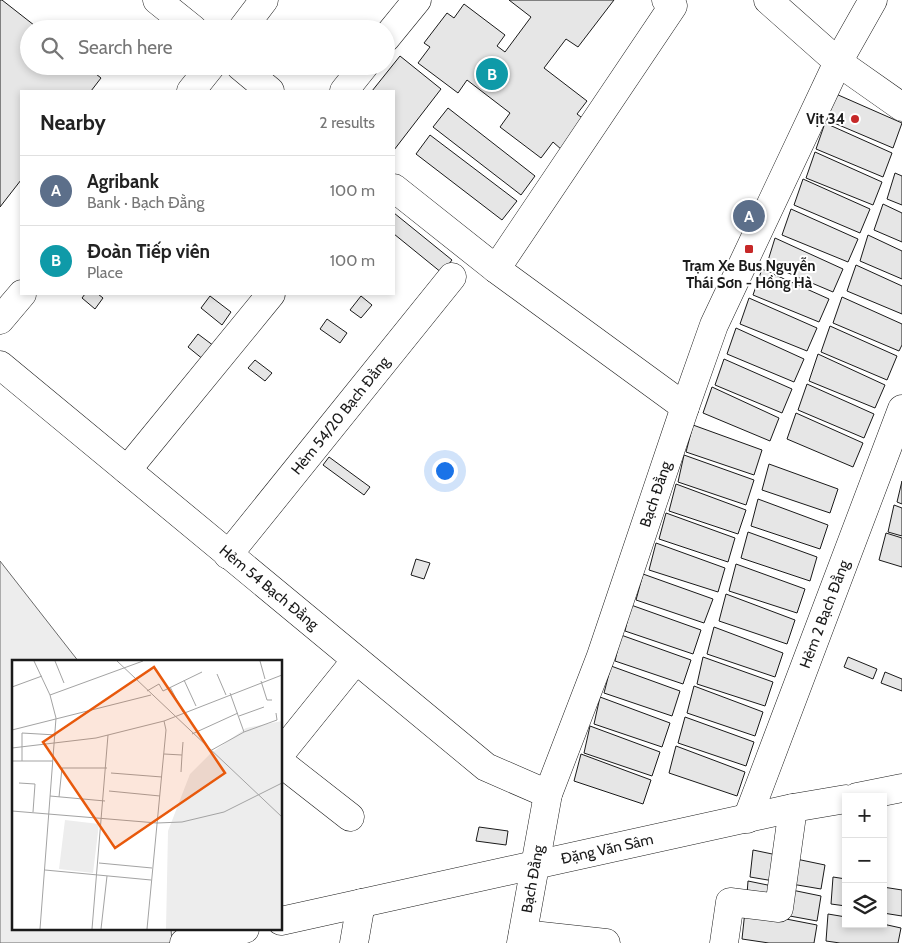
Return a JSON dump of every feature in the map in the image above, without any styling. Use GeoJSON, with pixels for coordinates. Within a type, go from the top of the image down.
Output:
{"type":"FeatureCollection","features":[{"type":"Feature","properties":{"kind":"street"},"geometry":{"type":"LineString","coordinates":[[157,0],[182,20]]}},
{"type":"Feature","properties":{"kind":"street"},"geometry":{"type":"LineString","coordinates":[[249,20],[264,0]]}},
{"type":"Feature","properties":{"kind":"street"},"geometry":{"type":"LineString","coordinates":[[395,27],[417,0]]}},
{"type":"Feature","properties":{"kind":"street"},"geometry":{"type":"LineString","coordinates":[[496,270],[673,6],[666,0]]}},
{"type":"Feature","properties":{"kind":"street"},"geometry":{"type":"LineString","coordinates":[[768,0],[838,62],[899,99]]}},
{"type":"Feature","properties":{"kind":"street","name":"Bạch Đằng"},"geometry":{"type":"LineString","coordinates":[[522,938],[548,794],[601,656],[684,407],[714,325],[838,62],[872,0]]}},
{"type":"Feature","properties":{"kind":"street"},"geometry":{"type":"LineString","coordinates":[[191,90],[203,75]]}},
{"type":"Feature","properties":{"kind":"street"},"geometry":{"type":"LineString","coordinates":[[251,75],[269,90]]}},
{"type":"Feature","properties":{"kind":"street"},"geometry":{"type":"LineString","coordinates":[[345,90],[357,75]]}},
{"type":"Feature","properties":{"kind":"street"},"geometry":{"type":"LineString","coordinates":[[395,189],[496,270],[684,407]]}},
{"type":"Feature","properties":{"kind":"street","name":"Hẻm 54/20 Bạch Đằng"},"geometry":{"type":"LineString","coordinates":[[228,555],[452,277]]}},
{"type":"Feature","properties":{"kind":"street"},"geometry":{"type":"LineString","coordinates":[[0,320],[21,295]]}},
{"type":"Feature","properties":{"kind":"street"},"geometry":{"type":"LineString","coordinates":[[127,470],[270,295]]}},
{"type":"Feature","properties":{"kind":"street","name":"Hẻm 54 Bạch Đằng"},"geometry":{"type":"LineString","coordinates":[[0,365],[486,767],[548,794]]}},
{"type":"Feature","properties":{"kind":"street","name":"Hẻm 2 Bạch Đằng"},"geometry":{"type":"LineString","coordinates":[[747,819],[902,409]]}},
{"type":"Feature","properties":{"kind":"street"},"geometry":{"type":"LineString","coordinates":[[282,752],[356,660]]}},
{"type":"Feature","properties":{"kind":"street"},"geometry":{"type":"LineString","coordinates":[[282,764],[350,817]]}},
{"type":"Feature","properties":{"kind":"street"},"geometry":{"type":"LineString","coordinates":[[876,793],[902,788]]}},
{"type":"Feature","properties":{"kind":"street","name":"Đặng Văn Sâm"},"geometry":{"type":"LineString","coordinates":[[282,921],[793,808],[842,800]]}},
{"type":"Feature","properties":{"kind":"street"},"geometry":{"type":"LineString","coordinates":[[724,943],[730,902],[779,908],[793,808]]}},
{"type":"Feature","properties":{"kind":"street"},"geometry":{"type":"LineString","coordinates":[[354,943],[361,903]]}},
{"type":"Feature","properties":{"kind":"street"},"geometry":{"type":"LineString","coordinates":[[186,943],[240,930]]}},
{"type":"Feature","properties":{"kind":"street"},"geometry":{"type":"LineString","coordinates":[[522,938],[606,943]]}},
{"type":"Feature","properties":{"kind":"shaded area"},"geometry":{"type":"Polygon","coordinates":[[[0,561],[77,660],[12,660],[12,930],[171,930],[172,943],[0,943],[0,561]]]}},
{"type":"Feature","properties":{"kind":"building"},"geometry":{"type":"Polygon","coordinates":[[[0,0],[2,0],[28,20],[20,20],[20,75],[97,75],[101,78],[92,90],[20,90],[20,181],[0,207],[0,0]]]}},
{"type":"Feature","properties":{"kind":"building"},"geometry":{"type":"Polygon","coordinates":[[[509,0],[614,0],[578,47],[566,39],[544,68],[587,101],[577,114],[585,120],[562,150],[553,142],[541,158],[500,127],[510,113],[467,80],[458,93],[418,63],[430,47],[424,43],[447,13],[454,18],[464,4],[505,35],[497,46],[505,52],[531,17],[509,0]]]}},
{"type":"Feature","properties":{"kind":"building"},"geometry":{"type":"Polygon","coordinates":[[[400,56],[441,89],[395,149],[395,90],[373,90],[385,75],[395,75],[395,62],[400,56]]]}},
{"type":"Feature","properties":{"kind":"building"},"geometry":{"type":"Polygon","coordinates":[[[836,94],[902,123],[893,148],[827,120],[836,94]]]}},
{"type":"Feature","properties":{"kind":"building"},"geometry":{"type":"Polygon","coordinates":[[[448,108],[535,176],[521,195],[433,127],[448,108]]]}},
{"type":"Feature","properties":{"kind":"building"},"geometry":{"type":"Polygon","coordinates":[[[825,123],[892,153],[883,177],[816,149],[825,123]]]}},
{"type":"Feature","properties":{"kind":"building"},"geometry":{"type":"Polygon","coordinates":[[[430,135],[517,201],[502,220],[416,154],[430,135]]]}},
{"type":"Feature","properties":{"kind":"building"},"geometry":{"type":"Polygon","coordinates":[[[815,152],[882,182],[873,205],[806,178],[815,152]]]}},
{"type":"Feature","properties":{"kind":"building"},"geometry":{"type":"Polygon","coordinates":[[[895,173],[902,176],[902,205],[887,199],[895,173]]]}},
{"type":"Feature","properties":{"kind":"building"},"geometry":{"type":"Polygon","coordinates":[[[803,179],[870,209],[860,233],[794,205],[803,179]]]}},
{"type":"Feature","properties":{"kind":"building"},"geometry":{"type":"Polygon","coordinates":[[[883,204],[902,213],[902,242],[874,230],[883,204]]]}},
{"type":"Feature","properties":{"kind":"building"},"geometry":{"type":"Polygon","coordinates":[[[791,209],[858,239],[848,262],[782,235],[791,209]]]}},
{"type":"Feature","properties":{"kind":"building"},"geometry":{"type":"Polygon","coordinates":[[[395,214],[452,260],[442,273],[395,235],[395,214]]]}},
{"type":"Feature","properties":{"kind":"building"},"geometry":{"type":"Polygon","coordinates":[[[868,235],[902,251],[902,279],[860,261],[868,235]]]}},
{"type":"Feature","properties":{"kind":"building"},"geometry":{"type":"Polygon","coordinates":[[[775,238],[843,269],[833,292],[767,264],[775,238]]]}},
{"type":"Feature","properties":{"kind":"building"},"geometry":{"type":"Polygon","coordinates":[[[856,265],[902,286],[902,314],[847,291],[856,265]]]}},
{"type":"Feature","properties":{"kind":"building"},"geometry":{"type":"Polygon","coordinates":[[[762,269],[829,299],[819,322],[753,295],[762,269]]]}},
{"type":"Feature","properties":{"kind":"building"},"geometry":{"type":"Polygon","coordinates":[[[84,295],[99,295],[103,298],[95,309],[82,298],[84,295]]]}},
{"type":"Feature","properties":{"kind":"building"},"geometry":{"type":"Polygon","coordinates":[[[210,296],[231,312],[222,325],[201,308],[210,296]]]}},
{"type":"Feature","properties":{"kind":"building"},"geometry":{"type":"Polygon","coordinates":[[[361,296],[372,305],[361,318],[350,310],[361,296]]]}},
{"type":"Feature","properties":{"kind":"building"},"geometry":{"type":"Polygon","coordinates":[[[842,297],[902,324],[902,345],[899,351],[833,323],[842,297]]]}},
{"type":"Feature","properties":{"kind":"building"},"geometry":{"type":"Polygon","coordinates":[[[749,298],[817,328],[807,351],[740,324],[749,298]]]}},
{"type":"Feature","properties":{"kind":"building"},"geometry":{"type":"Polygon","coordinates":[[[327,319],[347,333],[340,343],[320,329],[327,319]]]}},
{"type":"Feature","properties":{"kind":"building"},"geometry":{"type":"Polygon","coordinates":[[[830,326],[897,356],[887,380],[821,352],[830,326]]]}},
{"type":"Feature","properties":{"kind":"building"},"geometry":{"type":"Polygon","coordinates":[[[736,328],[804,359],[794,382],[727,354],[736,328]]]}},
{"type":"Feature","properties":{"kind":"building"},"geometry":{"type":"Polygon","coordinates":[[[198,334],[214,346],[204,360],[188,347],[198,334]]]}},
{"type":"Feature","properties":{"kind":"building"},"geometry":{"type":"Polygon","coordinates":[[[818,354],[885,385],[875,408],[809,381],[818,354]]]}},
{"type":"Feature","properties":{"kind":"building"},"geometry":{"type":"Polygon","coordinates":[[[724,359],[792,389],[782,413],[715,385],[724,359]]]}},
{"type":"Feature","properties":{"kind":"building"},"geometry":{"type":"Polygon","coordinates":[[[255,360],[272,373],[265,381],[248,368],[255,360]]]}},
{"type":"Feature","properties":{"kind":"building"},"geometry":{"type":"Polygon","coordinates":[[[807,384],[874,414],[864,438],[798,410],[807,384]]]}},
{"type":"Feature","properties":{"kind":"building"},"geometry":{"type":"Polygon","coordinates":[[[712,387],[779,418],[770,441],[703,413],[712,387]]]}},
{"type":"Feature","properties":{"kind":"building"},"geometry":{"type":"Polygon","coordinates":[[[796,413],[863,443],[853,467],[787,439],[796,413]]]}},
{"type":"Feature","properties":{"kind":"building"},"geometry":{"type":"Polygon","coordinates":[[[693,425],[762,450],[754,475],[686,452],[693,425]]]}},
{"type":"Feature","properties":{"kind":"building"},"geometry":{"type":"Polygon","coordinates":[[[684,455],[754,480],[746,505],[678,482],[684,455]]]}},
{"type":"Feature","properties":{"kind":"building"},"geometry":{"type":"Polygon","coordinates":[[[329,457],[370,487],[364,495],[323,465],[329,457]]]}},
{"type":"Feature","properties":{"kind":"building"},"geometry":{"type":"Polygon","coordinates":[[[769,464],[838,489],[830,513],[762,490],[769,464]]]}},
{"type":"Feature","properties":{"kind":"building"},"geometry":{"type":"Polygon","coordinates":[[[902,481],[902,504],[897,502],[902,481]]]}},
{"type":"Feature","properties":{"kind":"building"},"geometry":{"type":"Polygon","coordinates":[[[676,484],[746,510],[738,534],[669,511],[676,484]]]}},
{"type":"Feature","properties":{"kind":"building"},"geometry":{"type":"Polygon","coordinates":[[[758,499],[828,525],[820,549],[751,526],[758,499]]]}},
{"type":"Feature","properties":{"kind":"building"},"geometry":{"type":"Polygon","coordinates":[[[894,505],[902,508],[902,536],[888,532],[894,505]]]}},
{"type":"Feature","properties":{"kind":"building"},"geometry":{"type":"Polygon","coordinates":[[[666,513],[735,538],[728,562],[659,539],[666,513]]]}},
{"type":"Feature","properties":{"kind":"building"},"geometry":{"type":"Polygon","coordinates":[[[748,532],[817,557],[810,581],[741,558],[748,532]]]}},
{"type":"Feature","properties":{"kind":"building"},"geometry":{"type":"Polygon","coordinates":[[[886,533],[902,538],[902,567],[879,560],[886,533]]]}},
{"type":"Feature","properties":{"kind":"building"},"geometry":{"type":"Polygon","coordinates":[[[656,543],[725,568],[718,592],[649,570],[656,543]]]}},
{"type":"Feature","properties":{"kind":"building"},"geometry":{"type":"Polygon","coordinates":[[[416,559],[430,563],[424,579],[411,575],[416,559]]]}},
{"type":"Feature","properties":{"kind":"building"},"geometry":{"type":"Polygon","coordinates":[[[736,564],[805,589],[797,613],[729,591],[736,564]]]}},
{"type":"Feature","properties":{"kind":"building"},"geometry":{"type":"Polygon","coordinates":[[[643,574],[713,599],[704,623],[636,600],[643,574]]]}},
{"type":"Feature","properties":{"kind":"building"},"geometry":{"type":"Polygon","coordinates":[[[726,594],[795,620],[787,644],[719,621],[726,594]]]}},
{"type":"Feature","properties":{"kind":"building"},"geometry":{"type":"Polygon","coordinates":[[[631,605],[701,630],[693,654],[625,631],[631,605]]]}},
{"type":"Feature","properties":{"kind":"building"},"geometry":{"type":"Polygon","coordinates":[[[714,627],[783,653],[775,677],[707,654],[714,627]]]}},
{"type":"Feature","properties":{"kind":"building"},"geometry":{"type":"Polygon","coordinates":[[[621,635],[691,660],[683,684],[615,661],[621,635]]]}},
{"type":"Feature","properties":{"kind":"building"},"geometry":{"type":"Polygon","coordinates":[[[703,657],[773,682],[765,706],[697,684],[703,657]]]}},
{"type":"Feature","properties":{"kind":"building"},"geometry":{"type":"Polygon","coordinates":[[[848,657],[877,669],[873,679],[844,667],[848,657]]]}},
{"type":"Feature","properties":{"kind":"building"},"geometry":{"type":"Polygon","coordinates":[[[611,666],[680,691],[672,716],[604,693],[611,666]]]}},
{"type":"Feature","properties":{"kind":"building"},"geometry":{"type":"Polygon","coordinates":[[[885,672],[902,679],[902,691],[881,683],[885,672]]]}},
{"type":"Feature","properties":{"kind":"building"},"geometry":{"type":"Polygon","coordinates":[[[694,686],[763,712],[755,736],[687,713],[694,686]]]}},
{"type":"Feature","properties":{"kind":"building"},"geometry":{"type":"Polygon","coordinates":[[[600,697],[670,723],[662,747],[594,724],[600,697]]]}},
{"type":"Feature","properties":{"kind":"building"},"geometry":{"type":"Polygon","coordinates":[[[685,717],[754,742],[746,766],[678,743],[685,717]]]}},
{"type":"Feature","properties":{"kind":"building"},"geometry":{"type":"Polygon","coordinates":[[[590,726],[660,752],[652,776],[584,753],[590,726]]]}},
{"type":"Feature","properties":{"kind":"building"},"geometry":{"type":"Polygon","coordinates":[[[676,746],[745,772],[737,796],[669,773],[676,746]]]}},
{"type":"Feature","properties":{"kind":"building"},"geometry":{"type":"Polygon","coordinates":[[[581,754],[651,780],[643,804],[574,781],[581,754]]]}},
{"type":"Feature","properties":{"kind":"building"},"geometry":{"type":"Polygon","coordinates":[[[479,827],[508,831],[506,845],[476,841],[479,827]]]}},
{"type":"Feature","properties":{"kind":"building"},"geometry":{"type":"Polygon","coordinates":[[[753,850],[825,865],[821,889],[750,877],[753,850]]]}},
{"type":"Feature","properties":{"kind":"building"},"geometry":{"type":"Polygon","coordinates":[[[833,877],[842,878],[842,905],[831,904],[833,877]]]}},
{"type":"Feature","properties":{"kind":"building"},"geometry":{"type":"Polygon","coordinates":[[[748,881],[821,896],[817,921],[746,908],[748,881]]]}},
{"type":"Feature","properties":{"kind":"building"},"geometry":{"type":"Polygon","coordinates":[[[887,888],[902,890],[902,916],[887,914],[887,888]]]}},
{"type":"Feature","properties":{"kind":"building"},"geometry":{"type":"Polygon","coordinates":[[[745,911],[817,925],[814,943],[769,943],[742,939],[745,911]]]}},
{"type":"Feature","properties":{"kind":"building"},"geometry":{"type":"Polygon","coordinates":[[[828,914],[842,916],[842,928],[887,928],[887,925],[901,928],[898,943],[840,943],[826,941],[828,914]]]}},
{"type":"Feature","properties":{"kind":"place","name":"Đoàn Tiếp viên"},"geometry":{"type":"Point","coordinates":[492,74]}},
{"type":"Feature","properties":{"kind":"place","name":"Vịt 34"},"geometry":{"type":"Point","coordinates":[855,119]}},
{"type":"Feature","properties":{"kind":"place","name":"Agribank"},"geometry":{"type":"Point","coordinates":[749,216]}},
{"type":"Feature","properties":{"kind":"place","name":"Trạm Xe Bus Nguyễn Thái Sơn - Hồng Hà"},"geometry":{"type":"Point","coordinates":[749,249]}}]}
